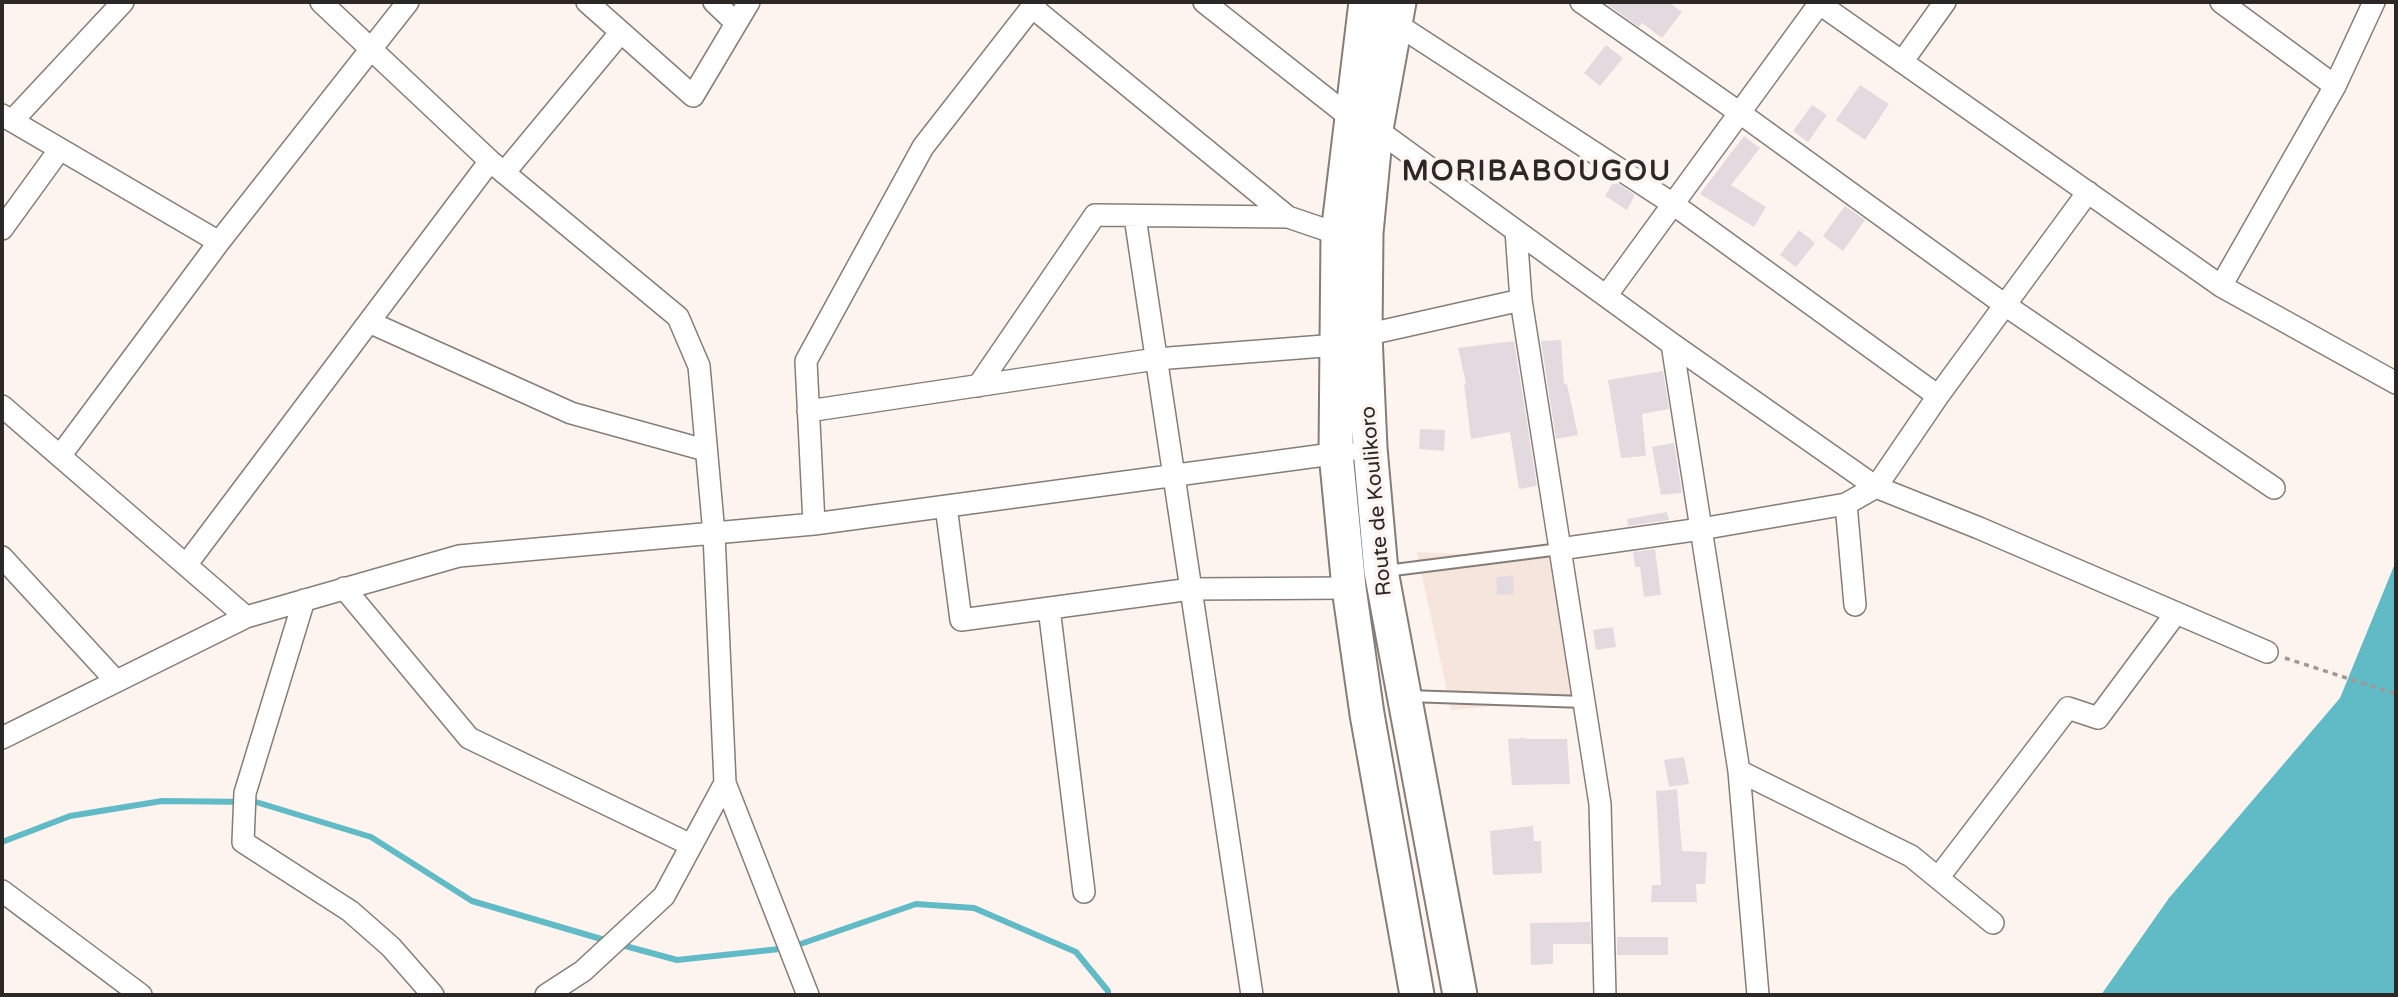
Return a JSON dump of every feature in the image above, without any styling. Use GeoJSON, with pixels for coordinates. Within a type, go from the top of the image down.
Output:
{"type":"FeatureCollection","features":[{"type":"Feature","properties":{"kind":"main road","name":"Route de Koulikoro"},"geometry":{"type":"LineString","coordinates":[[1366,2],[1366,233],[1336,453],[1349,588],[1367,714],[1417,995]]}},
{"type":"Feature","properties":{"kind":"main road","name":"Route de Koulikoro"},"geometry":{"type":"LineString","coordinates":[[1397,12],[1364,123],[1338,234],[1351,340],[1370,449],[1381,572],[1460,995]]}},
{"type":"Feature","properties":{"kind":"street"},"geometry":{"type":"LineString","coordinates":[[123,2],[7,118],[219,242]]}},
{"type":"Feature","properties":{"kind":"street"},"geometry":{"type":"LineString","coordinates":[[321,2],[497,167],[678,317],[699,366],[714,534],[725,783],[808,995]]}},
{"type":"Feature","properties":{"kind":"street"},"geometry":{"type":"LineString","coordinates":[[60,456],[219,242],[408,2]]}},
{"type":"Feature","properties":{"kind":"street"},"geometry":{"type":"LineString","coordinates":[[587,2],[693,96],[749,2]]}},
{"type":"Feature","properties":{"kind":"street"},"geometry":{"type":"LineString","coordinates":[[714,2],[736,23]]}},
{"type":"Feature","properties":{"kind":"street"},"geometry":{"type":"LineString","coordinates":[[1204,2],[1364,123],[1876,487],[1979,528],[2267,652]]}},
{"type":"Feature","properties":{"kind":"street"},"geometry":{"type":"LineString","coordinates":[[1581,2],[2005,304],[2274,488]]}},
{"type":"Feature","properties":{"kind":"street"},"geometry":{"type":"LineString","coordinates":[[1902,62],[1945,2]]}},
{"type":"Feature","properties":{"kind":"street"},"geometry":{"type":"LineString","coordinates":[[2221,2],[2335,86]]}},
{"type":"Feature","properties":{"kind":"street"},"geometry":{"type":"LineString","coordinates":[[2221,286],[2335,86],[2374,2]]}},
{"type":"Feature","properties":{"kind":"street"},"geometry":{"type":"LineString","coordinates":[[1606,296],[1818,3],[2221,286],[2396,383]]}},
{"type":"Feature","properties":{"kind":"street"},"geometry":{"type":"LineString","coordinates":[[814,524],[806,361],[923,147],[1034,4],[1288,216],[1338,234]]}},
{"type":"Feature","properties":{"kind":"street"},"geometry":{"type":"LineString","coordinates":[[1397,12],[1673,204],[1938,396]]}},
{"type":"Feature","properties":{"kind":"street"},"geometry":{"type":"LineString","coordinates":[[186,565],[369,322],[497,167],[621,32]]}},
{"type":"Feature","properties":{"kind":"street"},"geometry":{"type":"LineString","coordinates":[[2,229],[60,149]]}},
{"type":"Feature","properties":{"kind":"street"},"geometry":{"type":"LineString","coordinates":[[1560,549],[1846,504],[1876,487],[1938,396],[2088,192]]}},
{"type":"Feature","properties":{"kind":"street"},"geometry":{"type":"LineString","coordinates":[[978,386],[1095,215],[1288,216]]}},
{"type":"Feature","properties":{"kind":"street"},"geometry":{"type":"LineString","coordinates":[[1135,217],[1252,995]]}},
{"type":"Feature","properties":{"kind":"street"},"geometry":{"type":"LineString","coordinates":[[1516,231],[1521,300],[1600,804],[1605,995]]}},
{"type":"Feature","properties":{"kind":"street"},"geometry":{"type":"LineString","coordinates":[[808,411],[1156,359],[1351,340],[1521,300]]}},
{"type":"Feature","properties":{"kind":"street"},"geometry":{"type":"LineString","coordinates":[[369,322],[571,413],[705,450]]}},
{"type":"Feature","properties":{"kind":"street"},"geometry":{"type":"LineString","coordinates":[[1672,344],[1739,771],[1758,995]]}},
{"type":"Feature","properties":{"kind":"street"},"geometry":{"type":"LineString","coordinates":[[2,406],[246,617]]}},
{"type":"Feature","properties":{"kind":"street"},"geometry":{"type":"LineString","coordinates":[[2,738],[246,617],[459,556],[814,524],[1370,449]]}},
{"type":"Feature","properties":{"kind":"street"},"geometry":{"type":"LineString","coordinates":[[1846,504],[1855,605]]}},
{"type":"Feature","properties":{"kind":"street"},"geometry":{"type":"LineString","coordinates":[[946,506],[961,620],[1191,589],[1349,588]]}},
{"type":"Feature","properties":{"kind":"street"},"geometry":{"type":"LineString","coordinates":[[2,557],[116,681]]}},
{"type":"Feature","properties":{"kind":"street"},"geometry":{"type":"LineString","coordinates":[[344,588],[469,738],[691,845]]}},
{"type":"Feature","properties":{"kind":"street"},"geometry":{"type":"LineString","coordinates":[[304,600],[245,800],[243,842],[350,911],[391,947],[433,995]]}},
{"type":"Feature","properties":{"kind":"street"},"geometry":{"type":"LineString","coordinates":[[1049,608],[1084,892]]}},
{"type":"Feature","properties":{"kind":"street"},"geometry":{"type":"LineString","coordinates":[[1938,878],[2068,708],[2098,718],[2176,613]]}},
{"type":"Feature","properties":{"kind":"street"},"geometry":{"type":"LineString","coordinates":[[1739,771],[1911,856],[1993,923]]}},
{"type":"Feature","properties":{"kind":"street"},"geometry":{"type":"LineString","coordinates":[[547,995],[583,971],[664,896],[725,783]]}},
{"type":"Feature","properties":{"kind":"street"},"geometry":{"type":"LineString","coordinates":[[2,891],[141,995]]}},
{"type":"Feature","properties":{"kind":"lane"},"geometry":{"type":"LineString","coordinates":[[1381,572],[1560,549]]}},
{"type":"Feature","properties":{"kind":"lane"},"geometry":{"type":"LineString","coordinates":[[1403,696],[1584,702]]}},
{"type":"Feature","properties":{"kind":"path"},"geometry":{"type":"LineString","coordinates":[[2267,652],[2396,694]]}},
{"type":"Feature","properties":{"kind":"shaded area"},"geometry":{"type":"Polygon","coordinates":[[[1417,552],[1553,558],[1577,698],[1451,710],[1417,552]]]}},
{"type":"Feature","properties":{"kind":"water"},"geometry":{"type":"Polygon","coordinates":[[[2396,561],[2396,995],[2101,995],[2169,898],[2340,698],[2396,561]]]}},
{"type":"Feature","properties":{"kind":"building"},"geometry":{"type":"Polygon","coordinates":[[[1604,2],[1669,2],[1682,12],[1662,38],[1642,23],[1639,27],[1604,2]]]}},
{"type":"Feature","properties":{"kind":"building"},"geometry":{"type":"Polygon","coordinates":[[[1606,45],[1623,58],[1600,86],[1584,73],[1606,45]]]}},
{"type":"Feature","properties":{"kind":"building"},"geometry":{"type":"Polygon","coordinates":[[[1860,85],[1889,104],[1865,140],[1836,120],[1860,85]]]}},
{"type":"Feature","properties":{"kind":"building"},"geometry":{"type":"Polygon","coordinates":[[[1812,105],[1827,115],[1808,142],[1793,131],[1812,105]]]}},
{"type":"Feature","properties":{"kind":"building"},"geometry":{"type":"Polygon","coordinates":[[[1744,136],[1760,148],[1731,185],[1766,207],[1754,227],[1700,194],[1744,136]]]}},
{"type":"Feature","properties":{"kind":"building"},"geometry":{"type":"Polygon","coordinates":[[[1614,181],[1635,195],[1627,210],[1605,196],[1614,181]]]}},
{"type":"Feature","properties":{"kind":"building"},"geometry":{"type":"Polygon","coordinates":[[[1845,206],[1865,220],[1843,251],[1823,236],[1845,206]]]}},
{"type":"Feature","properties":{"kind":"building"},"geometry":{"type":"Polygon","coordinates":[[[1799,230],[1815,243],[1796,267],[1780,255],[1799,230]]]}},
{"type":"Feature","properties":{"kind":"building"},"geometry":{"type":"Polygon","coordinates":[[[1561,340],[1564,384],[1567,384],[1578,435],[1556,439],[1541,341],[1561,340]]]}},
{"type":"Feature","properties":{"kind":"building"},"geometry":{"type":"Polygon","coordinates":[[[1514,341],[1537,486],[1519,489],[1510,432],[1471,439],[1466,383],[1458,348],[1514,341]]]}},
{"type":"Feature","properties":{"kind":"building"},"geometry":{"type":"Polygon","coordinates":[[[1663,371],[1669,409],[1642,414],[1646,456],[1621,458],[1608,380],[1663,371]]]}},
{"type":"Feature","properties":{"kind":"building"},"geometry":{"type":"Polygon","coordinates":[[[1420,429],[1445,430],[1444,451],[1419,449],[1420,429]]]}},
{"type":"Feature","properties":{"kind":"building"},"geometry":{"type":"Polygon","coordinates":[[[1674,443],[1682,493],[1661,495],[1652,447],[1674,443]]]}},
{"type":"Feature","properties":{"kind":"building"},"geometry":{"type":"Polygon","coordinates":[[[1667,512],[1669,520],[1628,526],[1627,519],[1667,512]]]}},
{"type":"Feature","properties":{"kind":"building"},"geometry":{"type":"Polygon","coordinates":[[[1655,549],[1661,595],[1644,597],[1640,567],[1635,567],[1633,552],[1655,549]]]}},
{"type":"Feature","properties":{"kind":"building"},"geometry":{"type":"Polygon","coordinates":[[[1513,575],[1514,594],[1497,595],[1496,577],[1513,575]]]}},
{"type":"Feature","properties":{"kind":"building"},"geometry":{"type":"Polygon","coordinates":[[[1613,627],[1616,647],[1596,650],[1593,630],[1613,627]]]}},
{"type":"Feature","properties":{"kind":"building"},"geometry":{"type":"Polygon","coordinates":[[[1508,739],[1567,739],[1570,784],[1512,785],[1508,739]]]}},
{"type":"Feature","properties":{"kind":"building"},"geometry":{"type":"Polygon","coordinates":[[[1684,757],[1689,784],[1669,787],[1664,760],[1684,757]]]}},
{"type":"Feature","properties":{"kind":"building"},"geometry":{"type":"Polygon","coordinates":[[[1677,789],[1682,851],[1707,852],[1705,884],[1696,884],[1697,902],[1651,902],[1652,885],[1661,885],[1656,791],[1677,789]]]}},
{"type":"Feature","properties":{"kind":"building"},"geometry":{"type":"Polygon","coordinates":[[[1533,826],[1534,841],[1541,841],[1542,873],[1493,875],[1490,831],[1533,826]]]}},
{"type":"Feature","properties":{"kind":"building"},"geometry":{"type":"Polygon","coordinates":[[[1590,922],[1591,944],[1553,944],[1553,964],[1531,965],[1530,923],[1590,922]]]}},
{"type":"Feature","properties":{"kind":"building"},"geometry":{"type":"Polygon","coordinates":[[[1617,937],[1668,937],[1668,955],[1617,955],[1617,937]]]}},
{"type":"Feature","properties":{"kind":"waterway"},"geometry":{"type":"LineString","coordinates":[[2,842],[70,816],[162,801],[256,802],[371,837],[472,901],[608,941]]}},
{"type":"Feature","properties":{"kind":"waterway"},"geometry":{"type":"LineString","coordinates":[[618,944],[677,960],[789,948],[916,904],[974,908],[1076,952],[1108,991],[1108,995]]}},
{"type":"Feature","properties":{"kind":"district","name":"MORIBABOUGOU"},"geometry":{"type":"Point","coordinates":[1537,173]}}]}
